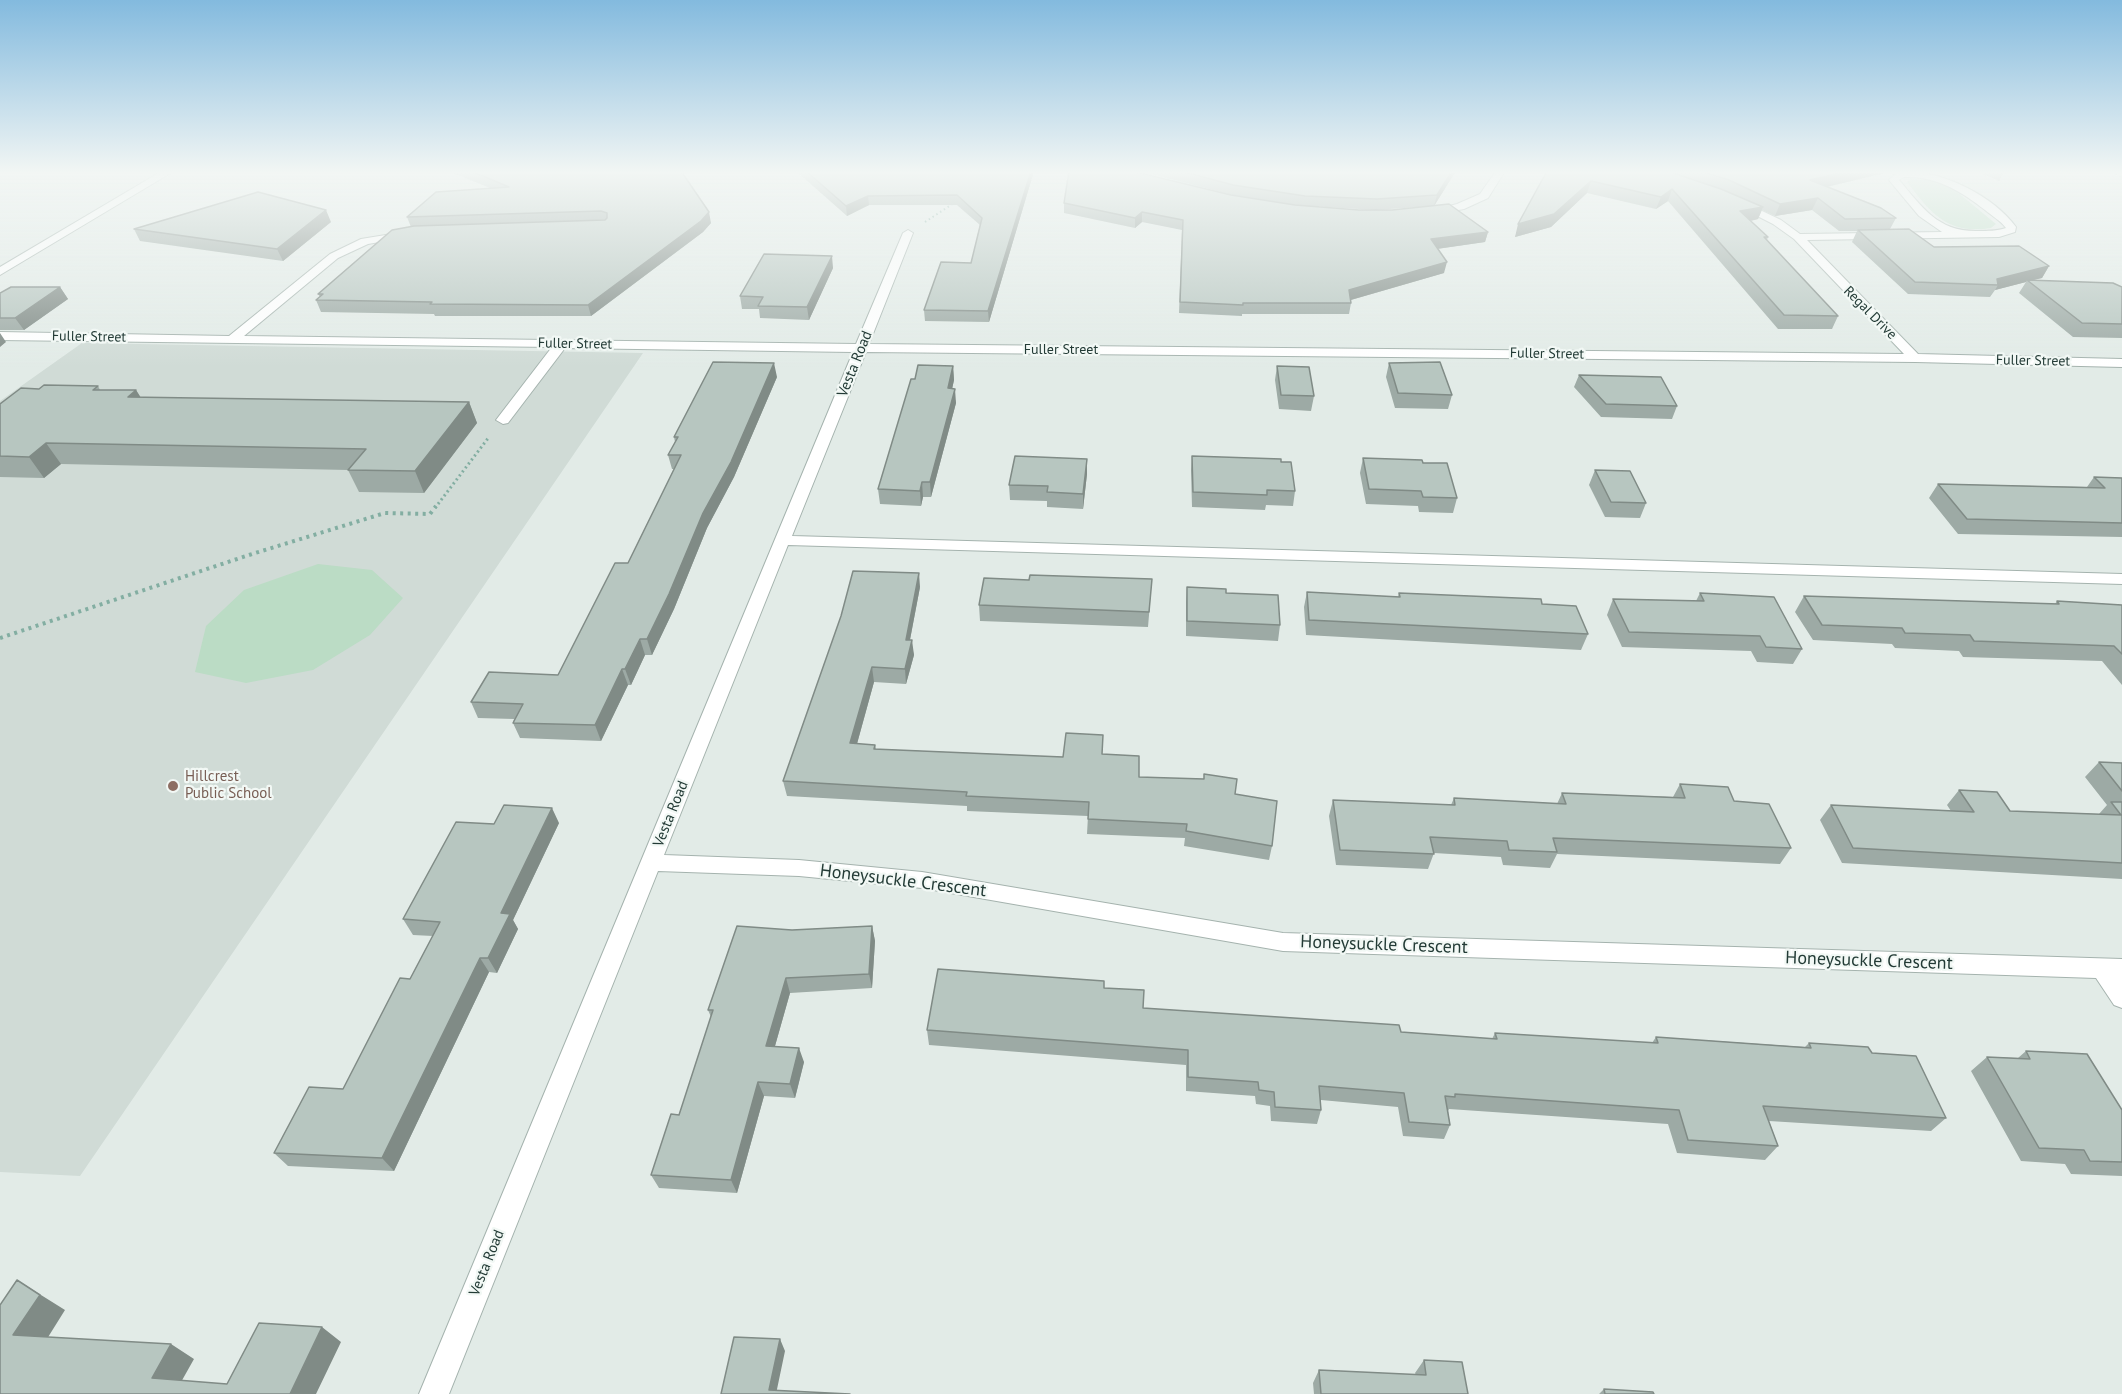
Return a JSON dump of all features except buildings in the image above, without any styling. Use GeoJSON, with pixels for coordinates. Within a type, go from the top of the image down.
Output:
{"type":"FeatureCollection","features":[{"type":"Feature","properties":{"kind":"street"},"geometry":{"type":"LineString","coordinates":[[0,272],[61,236]]}},
{"type":"Feature","properties":{"kind":"street"},"geometry":{"type":"LineString","coordinates":[[232,339],[334,256],[365,241],[394,236]]}},
{"type":"Feature","properties":{"kind":"street","name":"Vesta Road"},"geometry":{"type":"LineString","coordinates":[[434,1394],[907,236]]}},
{"type":"Feature","properties":{"kind":"street"},"geometry":{"type":"LineString","coordinates":[[1798,237],[1875,236]]}},
{"type":"Feature","properties":{"kind":"street","name":"Regal Drive"},"geometry":{"type":"LineString","coordinates":[[1798,237],[1915,358]]}},
{"type":"Feature","properties":{"kind":"street","name":"Fuller Street"},"geometry":{"type":"LineString","coordinates":[[0,336],[861,348],[1915,358],[2122,363]]}},
{"type":"Feature","properties":{"kind":"street"},"geometry":{"type":"LineString","coordinates":[[503,420],[561,344]]}},
{"type":"Feature","properties":{"kind":"street"},"geometry":{"type":"LineString","coordinates":[[783,540],[2122,579]]}},
{"type":"Feature","properties":{"kind":"street","name":"Honeysuckle Crescent"},"geometry":{"type":"LineString","coordinates":[[651,863],[798,868],[922,880],[1283,942],[2112,969]]}},
{"type":"Feature","properties":{"kind":"street"},"geometry":{"type":"LineString","coordinates":[[2112,969],[2122,998]]}},
{"type":"Feature","properties":{"kind":"path"},"geometry":{"type":"LineString","coordinates":[[0,638],[252,554],[385,513],[430,514],[503,420]]}},
{"type":"Feature","properties":{"kind":"shaded area","name":"Hillcrest Public School"},"geometry":{"type":"Polygon","coordinates":[[[82,343],[643,353],[80,1176],[0,1172],[0,401],[82,343]]]}},
{"type":"Feature","properties":{"kind":"green space"},"geometry":{"type":"Polygon","coordinates":[[[318,564],[372,570],[403,598],[370,635],[313,670],[246,683],[195,672],[206,626],[244,590],[318,564]]]}},
{"type":"Feature","properties":{"kind":"place","name":"Hillcrest Public School"},"geometry":{"type":"Point","coordinates":[173,786]}}]}
